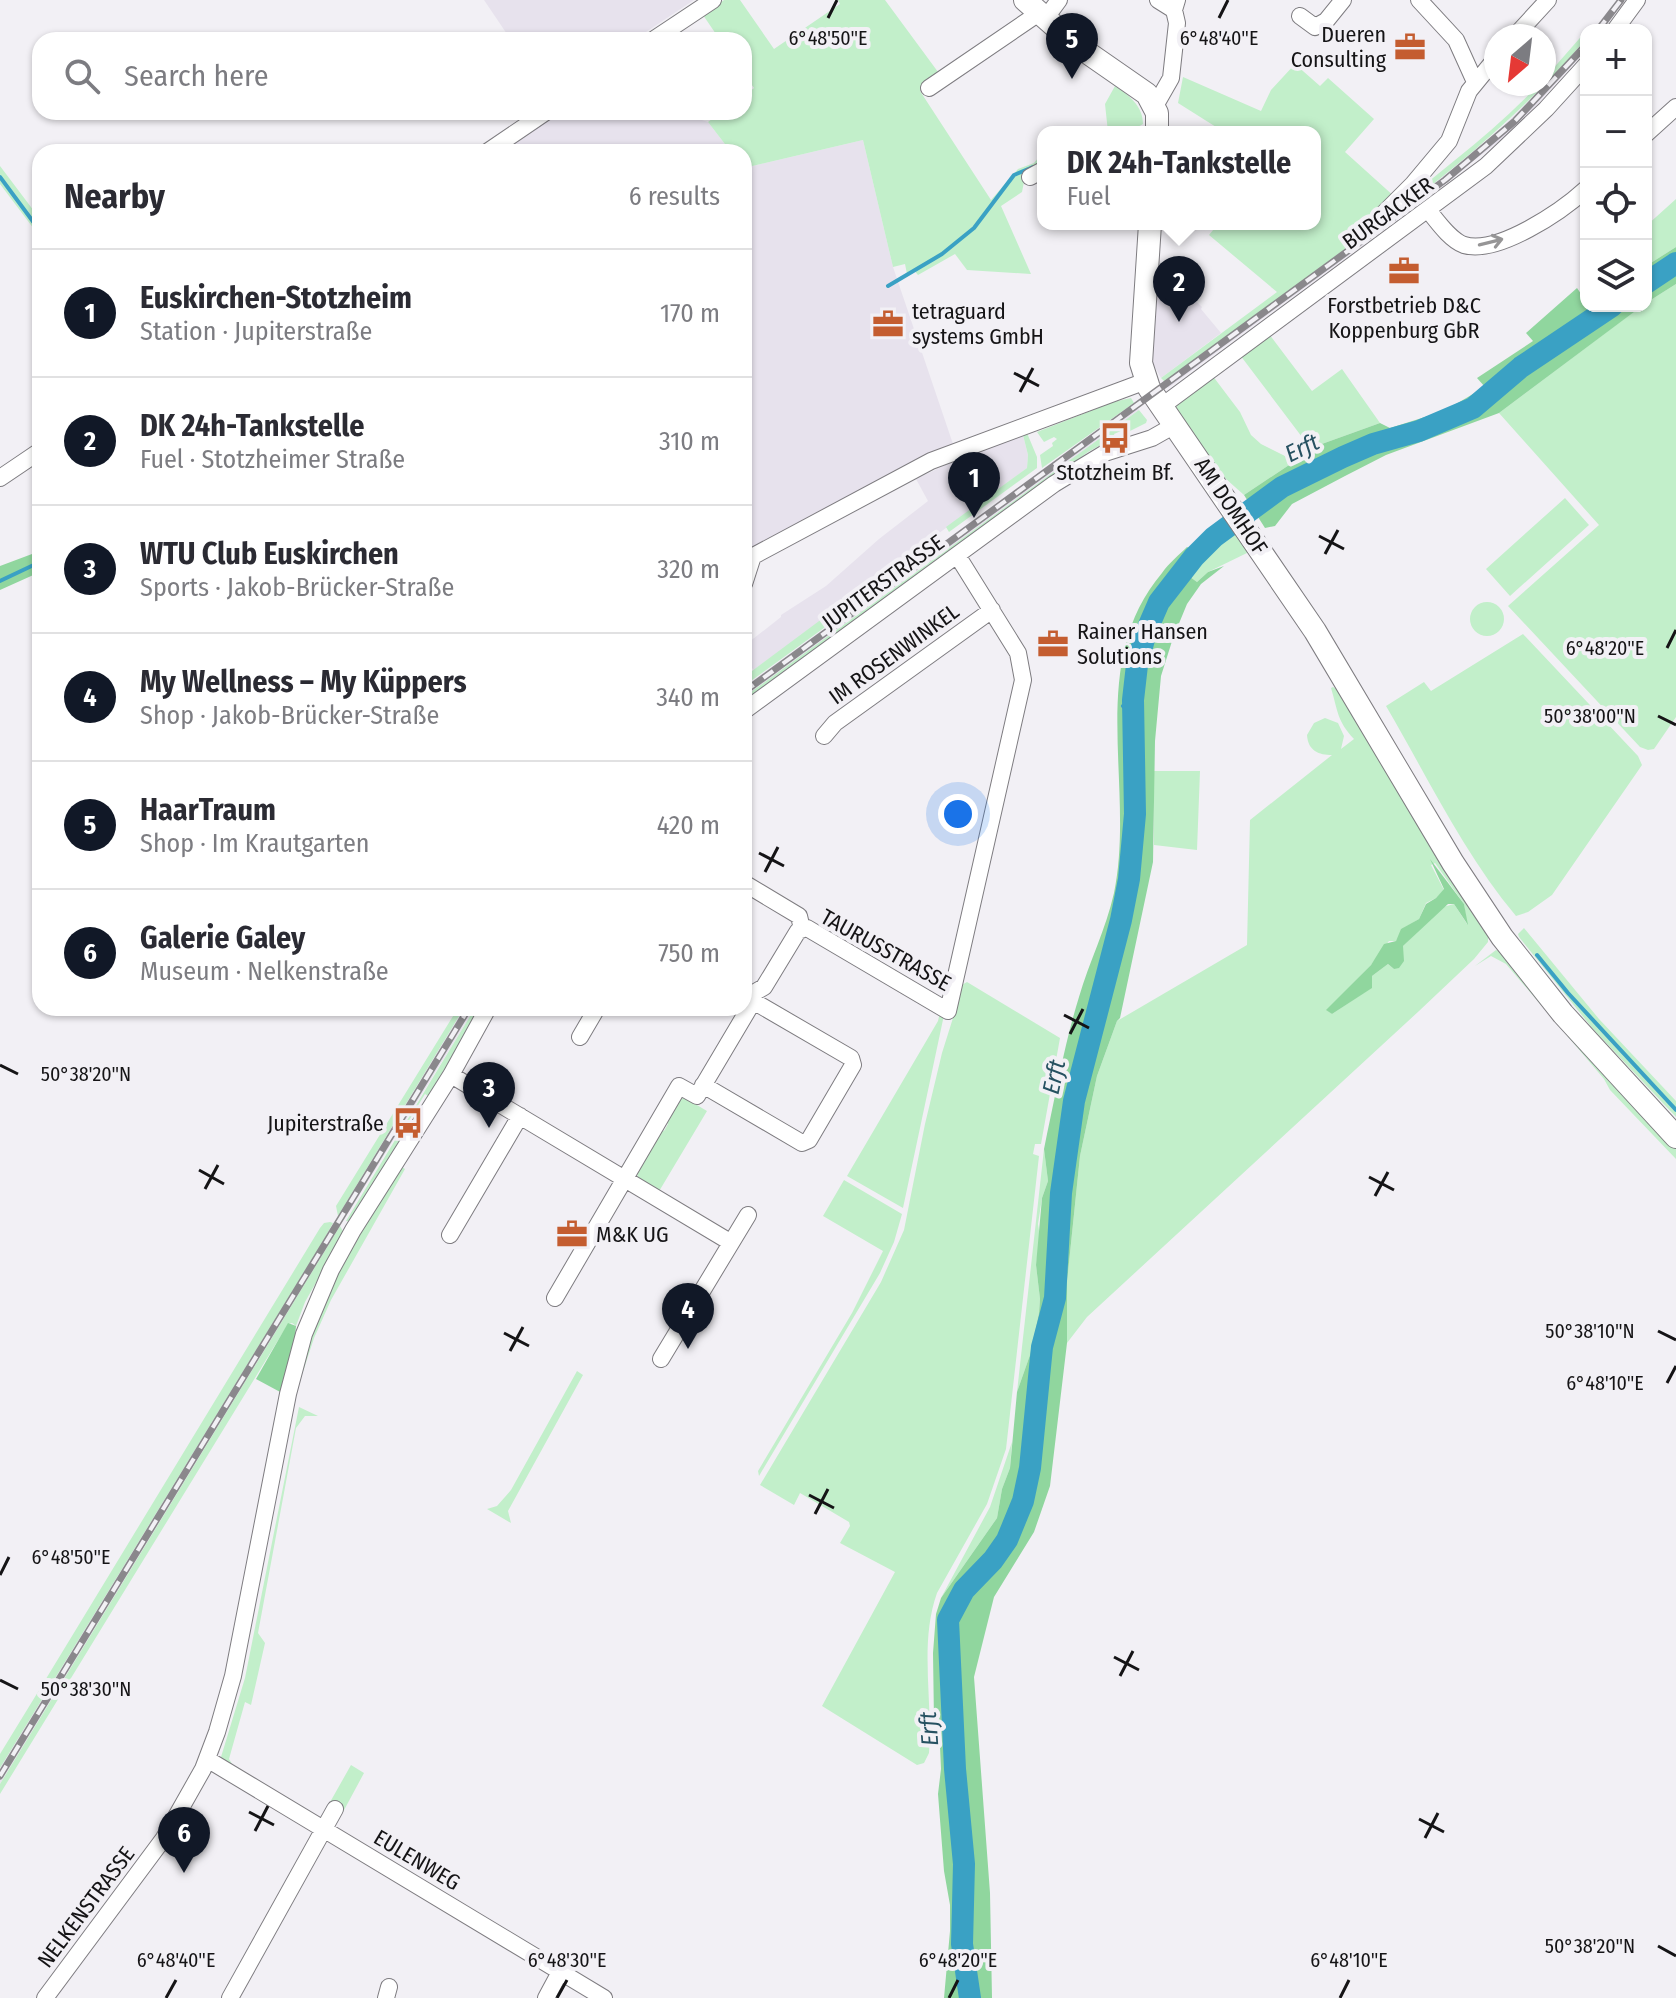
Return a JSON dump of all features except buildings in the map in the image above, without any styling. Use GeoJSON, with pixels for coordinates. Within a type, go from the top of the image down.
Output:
{"type":"FeatureCollection","features":[{"type":"Feature","properties":{"kind":"main road"},"geometry":{"type":"LineString","coordinates":[[1036,11],[1149,98],[1158,119],[1156,126]]}},
{"type":"Feature","properties":{"kind":"main road"},"geometry":{"type":"LineString","coordinates":[[1146,381],[1141,363],[1150,230]]}},
{"type":"Feature","properties":{"kind":"main road","name":"AM DOMHOF"},"geometry":{"type":"LineString","coordinates":[[1146,381],[1315,631],[1453,863],[1502,937],[1563,1014],[1676,1137]]}},
{"type":"Feature","properties":{"kind":"street"},"geometry":{"type":"LineString","coordinates":[[665,32],[713,0]]}},
{"type":"Feature","properties":{"kind":"street"},"geometry":{"type":"LineString","coordinates":[[929,88],[1036,11],[1059,0]]}},
{"type":"Feature","properties":{"kind":"street"},"geometry":{"type":"LineString","coordinates":[[1149,98],[1171,78],[1178,19],[1175,5],[1158,0]]}},
{"type":"Feature","properties":{"kind":"street"},"geometry":{"type":"LineString","coordinates":[[1300,16],[1315,27],[1326,21],[1343,0]]}},
{"type":"Feature","properties":{"kind":"street"},"geometry":{"type":"LineString","coordinates":[[1419,0],[1456,40],[1475,82]]}},
{"type":"Feature","properties":{"kind":"street"},"geometry":{"type":"LineString","coordinates":[[1526,24],[1548,0]]}},
{"type":"Feature","properties":{"kind":"street"},"geometry":{"type":"LineString","coordinates":[[1619,24],[1637,0]]}},
{"type":"Feature","properties":{"kind":"street","name":"BURGACKER"},"geometry":{"type":"LineString","coordinates":[[1162,406],[1498,155],[1580,71]]}},
{"type":"Feature","properties":{"kind":"street"},"geometry":{"type":"LineString","coordinates":[[1384,213],[1449,141],[1475,82],[1484,72]]}},
{"type":"Feature","properties":{"kind":"street"},"geometry":{"type":"LineString","coordinates":[[1652,129],[1676,107]]}},
{"type":"Feature","properties":{"kind":"street"},"geometry":{"type":"LineString","coordinates":[[499,144],[534,120]]}},
{"type":"Feature","properties":{"kind":"street"},"geometry":{"type":"LineString","coordinates":[[1428,210],[1458,242],[1477,245],[1531,227],[1559,211],[1580,194]]}},
{"type":"Feature","properties":{"kind":"street"},"geometry":{"type":"LineString","coordinates":[[752,557],[931,461],[1146,381]]}},
{"type":"Feature","properties":{"kind":"street","name":"JUPITERSTRASSE"},"geometry":{"type":"LineString","coordinates":[[752,705],[1090,461],[1175,425]]}},
{"type":"Feature","properties":{"kind":"street"},"geometry":{"type":"LineString","coordinates":[[0,478],[32,456]]}},
{"type":"Feature","properties":{"kind":"street"},"geometry":{"type":"LineString","coordinates":[[957,555],[992,610]]}},
{"type":"Feature","properties":{"kind":"street","name":"IM ROSENWINKEL"},"geometry":{"type":"LineString","coordinates":[[824,736],[835,723],[992,610]]}},
{"type":"Feature","properties":{"kind":"street","name":"TAURUSSTRASSE"},"geometry":{"type":"LineString","coordinates":[[752,993],[764,987],[798,931],[807,928],[948,1011],[1023,680],[1018,653],[992,610]]}},
{"type":"Feature","properties":{"kind":"street","name":"TAURUSSTRASSE"},"geometry":{"type":"LineString","coordinates":[[752,888],[799,916],[802,929]]}},
{"type":"Feature","properties":{"kind":"street"},"geometry":{"type":"LineString","coordinates":[[555,1298],[679,1086],[697,1096],[703,1085],[802,1143],[809,1140],[853,1065],[851,1058],[752,995]]}},
{"type":"Feature","properties":{"kind":"street"},"geometry":{"type":"LineString","coordinates":[[207,1759],[233,1676],[288,1394],[304,1334],[331,1270],[353,1230],[451,1075],[484,1016]]}},
{"type":"Feature","properties":{"kind":"street"},"geometry":{"type":"LineString","coordinates":[[580,1037],[592,1016]]}},
{"type":"Feature","properties":{"kind":"street","name":"TAURUSSTRASSE"},"geometry":{"type":"LineString","coordinates":[[703,1085],[739,1016]]}},
{"type":"Feature","properties":{"kind":"street"},"geometry":{"type":"LineString","coordinates":[[451,1075],[730,1242]]}},
{"type":"Feature","properties":{"kind":"street"},"geometry":{"type":"LineString","coordinates":[[450,1235],[520,1116]]}},
{"type":"Feature","properties":{"kind":"street"},"geometry":{"type":"LineString","coordinates":[[661,1359],[748,1215]]}},
{"type":"Feature","properties":{"kind":"street","name":"EULENWEG"},"geometry":{"type":"LineString","coordinates":[[207,1759],[604,1998]]}},
{"type":"Feature","properties":{"kind":"street","name":"NELKENSTRASSE"},"geometry":{"type":"LineString","coordinates":[[49,1997],[164,1838],[207,1759]]}},
{"type":"Feature","properties":{"kind":"street"},"geometry":{"type":"LineString","coordinates":[[230,1998],[335,1809]]}},
{"type":"Feature","properties":{"kind":"street"},"geometry":{"type":"LineString","coordinates":[[546,1998],[560,1972]]}},
{"type":"Feature","properties":{"kind":"shaded area"},"geometry":{"type":"Polygon","coordinates":[[[484,0],[694,0],[646,32],[506,32],[484,0]]]}},
{"type":"Feature","properties":{"kind":"shaded area"},"geometry":{"type":"Polygon","coordinates":[[[1580,46],[1580,57],[1556,83],[1556,74],[1580,46]]]}},
{"type":"Feature","properties":{"kind":"shaded area"},"geometry":{"type":"Polygon","coordinates":[[[1534,96],[1545,96],[1502,139],[1387,227],[1385,222],[1487,142],[1534,96]]]}},
{"type":"Feature","properties":{"kind":"shaded area"},"geometry":{"type":"Polygon","coordinates":[[[545,120],[702,120],[708,122],[725,144],[509,144],[545,120]]]}},
{"type":"Feature","properties":{"kind":"shaded area"},"geometry":{"type":"Polygon","coordinates":[[[863,140],[893,267],[953,444],[762,545],[752,547],[752,166],[863,140]]]}},
{"type":"Feature","properties":{"kind":"shaded area"},"geometry":{"type":"Polygon","coordinates":[[[1382,222],[1385,229],[1168,388],[1165,382],[1382,222]]]}},
{"type":"Feature","properties":{"kind":"shaded area"},"geometry":{"type":"Polygon","coordinates":[[[1156,278],[1174,292],[1181,287],[1202,307],[1221,333],[1161,378],[1151,360],[1156,278]]]}},
{"type":"Feature","properties":{"kind":"shaded area"},"geometry":{"type":"Polygon","coordinates":[[[1134,403],[1139,410],[752,691],[752,681],[1134,403]]]}},
{"type":"Feature","properties":{"kind":"shaded area"},"geometry":{"type":"Polygon","coordinates":[[[1023,435],[1028,455],[1027,468],[754,670],[752,640],[781,615],[826,586],[928,501],[916,479],[1023,435]]]}},
{"type":"Feature","properties":{"kind":"shaded area"},"geometry":{"type":"Polygon","coordinates":[[[459,1016],[470,1016],[344,1220],[338,1216],[459,1016]]]}},
{"type":"Feature","properties":{"kind":"shaded area"},"geometry":{"type":"Polygon","coordinates":[[[333,1223],[340,1226],[0,1784],[0,1768],[333,1223]]]}},
{"type":"Feature","properties":{"kind":"green space"},"geometry":{"type":"Polygon","coordinates":[[[724,0],[740,0],[774,49],[840,4],[838,0],[885,0],[941,76],[920,91],[991,200],[1018,169],[1037,159],[1037,170],[1025,177],[1022,192],[1001,206],[1031,274],[967,270],[955,254],[918,275],[913,269],[907,274],[905,264],[893,267],[863,140],[752,166],[752,144],[725,144],[708,122],[752,120],[752,32],[715,32],[703,15],[724,0]]]}},
{"type":"Feature","properties":{"kind":"green space"},"geometry":{"type":"Polygon","coordinates":[[[1580,38],[1580,46],[1556,73],[1556,65],[1580,38]]]}},
{"type":"Feature","properties":{"kind":"green space"},"geometry":{"type":"Polygon","coordinates":[[[1295,64],[1320,86],[1328,78],[1374,119],[1345,152],[1396,198],[1378,218],[1382,222],[1165,382],[1161,378],[1277,292],[1209,235],[1213,230],[1321,230],[1321,126],[1214,126],[1178,103],[1183,77],[1261,111],[1271,90],[1295,64]]]}},
{"type":"Feature","properties":{"kind":"green space"},"geometry":{"type":"Polygon","coordinates":[[[1115,86],[1134,102],[1141,112],[1143,124],[1107,126],[1105,104],[1115,86]]]}},
{"type":"Feature","properties":{"kind":"green space"},"geometry":{"type":"Polygon","coordinates":[[[1528,96],[1533,96],[1465,158],[1385,222],[1384,219],[1528,96]]]}},
{"type":"Feature","properties":{"kind":"green space"},"geometry":{"type":"Polygon","coordinates":[[[0,166],[32,208],[32,226],[0,184],[0,166]]]}},
{"type":"Feature","properties":{"kind":"green space"},"geometry":{"type":"Polygon","coordinates":[[[1676,199],[1676,247],[1652,262],[1652,240],[1652,221],[1676,199]]]}},
{"type":"Feature","properties":{"kind":"green space"},"geometry":{"type":"Polygon","coordinates":[[[1676,247],[1676,284],[1652,299],[1652,262],[1676,247]]]}},
{"type":"Feature","properties":{"kind":"green space"},"geometry":{"type":"Polygon","coordinates":[[[1676,284],[1676,717],[1654,749],[1648,750],[1640,747],[1508,606],[1599,525],[1499,413],[1633,312],[1652,312],[1652,299],[1676,284]]]}},
{"type":"Feature","properties":{"kind":"green space"},"geometry":{"type":"Polygon","coordinates":[[[1577,288],[1580,292],[1580,312],[1634,312],[1499,413],[1386,455],[1292,504],[1275,526],[1265,528],[1244,495],[1319,445],[1380,423],[1390,428],[1444,411],[1485,387],[1477,378],[1533,341],[1526,333],[1577,288]]]}},
{"type":"Feature","properties":{"kind":"green space"},"geometry":{"type":"Polygon","coordinates":[[[1269,334],[1312,391],[1342,369],[1380,423],[1319,445],[1244,495],[1217,471],[1177,411],[1176,402],[1212,375],[1240,412],[1251,435],[1261,444],[1285,456],[1308,445],[1240,355],[1269,334]]]}},
{"type":"Feature","properties":{"kind":"green space"},"geometry":{"type":"Polygon","coordinates":[[[1131,398],[1134,403],[1042,468],[1040,455],[1057,439],[1054,437],[1044,442],[1037,432],[1131,398]]]}},
{"type":"Feature","properties":{"kind":"green space"},"geometry":{"type":"Polygon","coordinates":[[[1139,410],[1147,420],[1130,431],[1128,428],[1114,434],[1115,437],[1088,452],[752,697],[752,691],[1139,410]]]}},
{"type":"Feature","properties":{"kind":"green space"},"geometry":{"type":"Polygon","coordinates":[[[1027,433],[1037,457],[1037,468],[949,532],[946,527],[1027,468],[1028,455],[1023,435],[1027,433]]]}},
{"type":"Feature","properties":{"kind":"green space"},"geometry":{"type":"Polygon","coordinates":[[[1565,498],[1589,525],[1510,596],[1486,569],[1565,498]]]}},
{"type":"Feature","properties":{"kind":"green space"},"geometry":{"type":"Polygon","coordinates":[[[1235,528],[1249,552],[1208,572],[1197,582],[1186,574],[1214,543],[1235,528]]]}},
{"type":"Feature","properties":{"kind":"green space"},"geometry":{"type":"Polygon","coordinates":[[[932,537],[938,545],[752,680],[752,671],[932,537]]]}},
{"type":"Feature","properties":{"kind":"green space"},"geometry":{"type":"Polygon","coordinates":[[[1187,547],[1195,551],[1186,574],[1197,582],[1208,572],[1224,566],[1201,584],[1187,604],[1161,676],[1155,741],[1153,862],[1120,1018],[1097,1076],[1080,1156],[1067,1282],[1067,1343],[1050,1486],[1034,1532],[994,1597],[974,1677],[990,1893],[992,1998],[944,1998],[950,1905],[938,1794],[941,1769],[939,1724],[934,1721],[936,1614],[941,1598],[997,1518],[1002,1489],[1010,1468],[1017,1392],[1030,1355],[1039,1313],[1036,1265],[1042,1198],[1048,1181],[1044,1149],[1074,1014],[1114,893],[1120,811],[1117,727],[1125,646],[1139,609],[1165,569],[1187,547]]]}},
{"type":"Feature","properties":{"kind":"green space"},"geometry":{"type":"Polygon","coordinates":[[[32,554],[32,576],[0,590],[0,566],[32,554]]]}},
{"type":"Feature","properties":{"kind":"green space"},"geometry":{"type":"Polygon","coordinates":[[[1487,602],[1499,607],[1504,619],[1499,631],[1487,636],[1475,631],[1470,619],[1475,607],[1487,602]]]}},
{"type":"Feature","properties":{"kind":"green space"},"geometry":{"type":"Polygon","coordinates":[[[1523,634],[1638,756],[1642,765],[1552,895],[1528,912],[1516,916],[1463,841],[1386,706],[1424,682],[1431,691],[1523,634]]]}},
{"type":"Feature","properties":{"kind":"green space"},"geometry":{"type":"Polygon","coordinates":[[[1331,688],[1350,697],[1488,931],[1488,942],[1419,1011],[1087,1317],[1067,1343],[1067,1282],[1080,1156],[1097,1076],[1117,1021],[1247,945],[1250,820],[1332,755],[1319,753],[1310,745],[1307,735],[1314,723],[1325,718],[1338,723],[1344,736],[1341,749],[1354,739],[1341,721],[1331,688]],[[1435,863],[1431,865],[1444,890],[1426,903],[1419,919],[1404,928],[1396,941],[1389,941],[1371,965],[1327,1010],[1332,1014],[1371,988],[1372,976],[1388,964],[1394,969],[1403,946],[1443,907],[1454,904],[1467,924],[1464,904],[1435,863]]]}},
{"type":"Feature","properties":{"kind":"green space"},"geometry":{"type":"Polygon","coordinates":[[[1154,771],[1200,771],[1197,850],[1154,845],[1154,771]]]}},
{"type":"Feature","properties":{"kind":"green space"},"geometry":{"type":"Polygon","coordinates":[[[1430,859],[1464,904],[1468,925],[1454,904],[1448,904],[1403,946],[1404,961],[1399,968],[1394,969],[1388,964],[1372,976],[1372,988],[1332,1014],[1326,1010],[1371,965],[1384,944],[1396,941],[1401,929],[1419,919],[1426,904],[1444,889],[1430,859]]]}},
{"type":"Feature","properties":{"kind":"green space"},"geometry":{"type":"Polygon","coordinates":[[[1524,928],[1599,1019],[1676,1101],[1676,1117],[1593,1029],[1519,937],[1524,928]]]}},
{"type":"Feature","properties":{"kind":"green space"},"geometry":{"type":"Polygon","coordinates":[[[1496,950],[1502,952],[1676,1146],[1676,1159],[1610,1090],[1506,964],[1491,956],[1475,966],[1496,950]]]}},
{"type":"Feature","properties":{"kind":"green space"},"geometry":{"type":"Polygon","coordinates":[[[967,982],[1060,1038],[1041,1144],[1035,1144],[1033,1154],[1039,1156],[1006,1449],[987,1504],[937,1593],[928,1652],[929,1753],[924,1763],[917,1765],[822,1706],[895,1572],[840,1543],[850,1526],[849,1522],[800,1493],[794,1505],[760,1485],[881,1282],[904,1230],[942,1053],[960,986],[967,982]]]}},
{"type":"Feature","properties":{"kind":"green space"},"geometry":{"type":"Polygon","coordinates":[[[940,1012],[944,1015],[903,1208],[847,1176],[938,1021],[940,1012]]]}},
{"type":"Feature","properties":{"kind":"green space"},"geometry":{"type":"Polygon","coordinates":[[[453,1016],[459,1016],[338,1216],[336,1206],[453,1016]]]}},
{"type":"Feature","properties":{"kind":"green space"},"geometry":{"type":"Polygon","coordinates":[[[470,1016],[477,1016],[428,1096],[425,1094],[402,1132],[405,1134],[351,1222],[346,1221],[470,1016]]]}},
{"type":"Feature","properties":{"kind":"green space"},"geometry":{"type":"Polygon","coordinates":[[[685,1098],[707,1111],[658,1193],[638,1179],[637,1173],[660,1129],[664,1131],[668,1124],[665,1122],[678,1099],[685,1098]]]}},
{"type":"Feature","properties":{"kind":"green space"},"geometry":{"type":"Polygon","coordinates":[[[1044,1149],[1048,1181],[1038,1224],[1040,1237],[1036,1265],[1039,1313],[1030,1355],[1017,1392],[1044,1149]]]}},
{"type":"Feature","properties":{"kind":"green space"},"geometry":{"type":"Polygon","coordinates":[[[399,1165],[405,1169],[331,1300],[314,1338],[297,1390],[312,1330],[324,1301],[352,1245],[399,1165]]]}},
{"type":"Feature","properties":{"kind":"green space"},"geometry":{"type":"Polygon","coordinates":[[[844,1180],[902,1214],[894,1242],[880,1273],[759,1476],[758,1471],[852,1313],[883,1251],[823,1216],[844,1180]]]}},
{"type":"Feature","properties":{"kind":"green space"},"geometry":{"type":"Polygon","coordinates":[[[333,1223],[323,1241],[0,1768],[0,1754],[320,1228],[333,1223]]]}},
{"type":"Feature","properties":{"kind":"green space"},"geometry":{"type":"Polygon","coordinates":[[[340,1226],[344,1233],[305,1302],[296,1326],[288,1324],[0,1794],[0,1784],[340,1226]]]}},
{"type":"Feature","properties":{"kind":"green space"},"geometry":{"type":"Polygon","coordinates":[[[288,1323],[296,1326],[282,1393],[256,1379],[288,1323]]]}},
{"type":"Feature","properties":{"kind":"green space"},"geometry":{"type":"Polygon","coordinates":[[[577,1371],[583,1375],[508,1511],[511,1523],[487,1509],[497,1506],[511,1490],[577,1371]]]}},
{"type":"Feature","properties":{"kind":"green space"},"geometry":{"type":"Polygon","coordinates":[[[299,1407],[318,1416],[305,1416],[296,1428],[258,1633],[265,1643],[251,1705],[245,1702],[229,1759],[234,1767],[221,1757],[245,1678],[299,1407]]]}},
{"type":"Feature","properties":{"kind":"green space"},"geometry":{"type":"Polygon","coordinates":[[[1012,1442],[1010,1468],[1002,1489],[997,1518],[941,1598],[990,1507],[1012,1442]]]}},
{"type":"Feature","properties":{"kind":"green space"},"geometry":{"type":"Polygon","coordinates":[[[351,1765],[364,1773],[343,1812],[329,1804],[351,1765]]]}},
{"type":"Feature","properties":{"kind":"waterway"},"geometry":{"type":"LineString","coordinates":[[888,286],[942,254],[974,228],[1014,175],[1033,167]]}},
{"type":"Feature","properties":{"kind":"waterway"},"geometry":{"type":"LineString","coordinates":[[0,177],[32,220]]}},
{"type":"Feature","properties":{"kind":"waterway","name":"Erft"},"geometry":{"type":"LineString","coordinates":[[1652,279],[1676,263]]}},
{"type":"Feature","properties":{"kind":"waterway","name":"Erft"},"geometry":{"type":"LineString","coordinates":[[970,1998],[962,1944],[964,1864],[955,1769],[948,1620],[964,1590],[993,1560],[1007,1540],[1023,1501],[1030,1468],[1042,1347],[1055,1298],[1061,1193],[1074,1101],[1129,879],[1135,814],[1133,700],[1137,665],[1146,632],[1159,602],[1194,557],[1214,537],[1282,487],[1373,444],[1419,431],[1473,408],[1521,367],[1603,312]]}},
{"type":"Feature","properties":{"kind":"waterway"},"geometry":{"type":"LineString","coordinates":[[0,581],[32,566]]}},
{"type":"Feature","properties":{"kind":"waterway"},"geometry":{"type":"LineString","coordinates":[[1123,706],[1133,716]]}},
{"type":"Feature","properties":{"kind":"waterway"},"geometry":{"type":"LineString","coordinates":[[1537,955],[1676,1110]]}},
{"type":"Feature","properties":{"kind":"railway"},"geometry":{"type":"LineString","coordinates":[[1603,24],[1621,0]]}},
{"type":"Feature","properties":{"kind":"railway"},"geometry":{"type":"LineString","coordinates":[[752,686],[1445,180],[1515,121],[1580,51]]}},
{"type":"Feature","properties":{"kind":"railway"},"geometry":{"type":"LineString","coordinates":[[0,1776],[464,1016]]}},
{"type":"Feature","properties":{"kind":"place","name":"Dueren Consulting"},"geometry":{"type":"Point","coordinates":[1410,47]}},
{"type":"Feature","properties":{"kind":"place","name":"HaarTraum"},"geometry":{"type":"Point","coordinates":[1072,79]}},
{"type":"Feature","properties":{"kind":"place","name":"Forstbetrieb D&C Koppenburg GbR"},"geometry":{"type":"Point","coordinates":[1404,271]}},
{"type":"Feature","properties":{"kind":"place","name":"DK 24h-Tankstelle"},"geometry":{"type":"Point","coordinates":[1179,322]}},
{"type":"Feature","properties":{"kind":"place","name":"tetraguard systems GmbH"},"geometry":{"type":"Point","coordinates":[888,324]}},
{"type":"Feature","properties":{"kind":"place","name":"Stotzheim Bf."},"geometry":{"type":"Point","coordinates":[1115,438]}},
{"type":"Feature","properties":{"kind":"place","name":"Euskirchen-Stotzheim"},"geometry":{"type":"Point","coordinates":[974,518]}},
{"type":"Feature","properties":{"kind":"place","name":"Rainer Hansen Solutions"},"geometry":{"type":"Point","coordinates":[1053,644]}},
{"type":"Feature","properties":{"kind":"place","name":"Jupiterstraße"},"geometry":{"type":"Point","coordinates":[408,1123]}},
{"type":"Feature","properties":{"kind":"place","name":"WTU Club Euskirchen"},"geometry":{"type":"Point","coordinates":[489,1128]}},
{"type":"Feature","properties":{"kind":"place","name":"M&K UG"},"geometry":{"type":"Point","coordinates":[572,1234]}},
{"type":"Feature","properties":{"kind":"place","name":"My Wellness – My Küppers"},"geometry":{"type":"Point","coordinates":[688,1349]}},
{"type":"Feature","properties":{"kind":"place","name":"Galerie Galey"},"geometry":{"type":"Point","coordinates":[184,1873]}}]}
